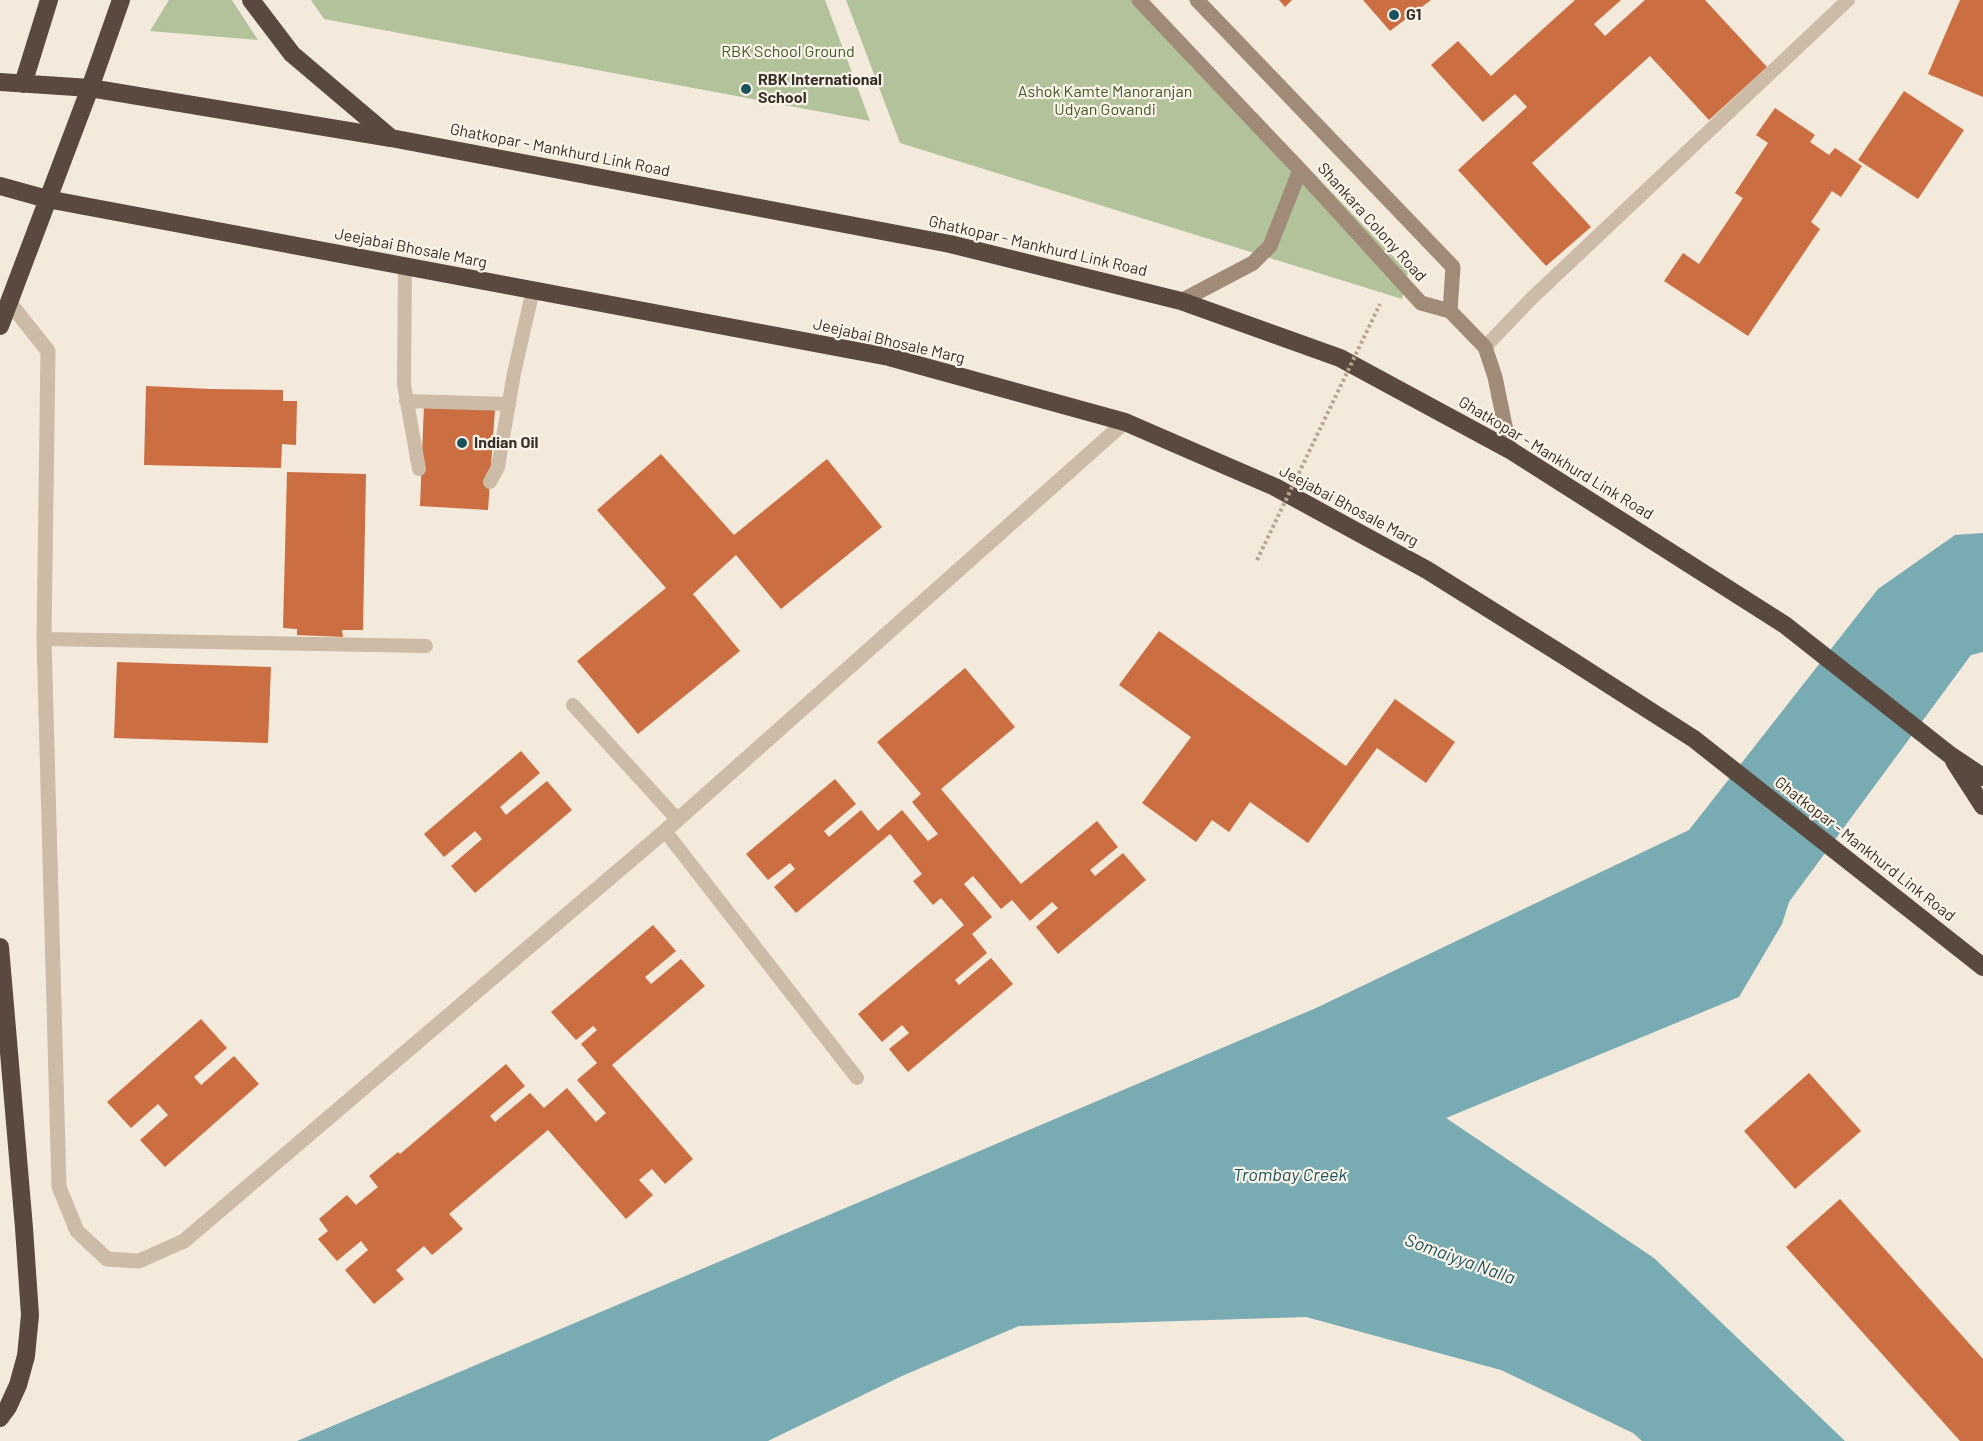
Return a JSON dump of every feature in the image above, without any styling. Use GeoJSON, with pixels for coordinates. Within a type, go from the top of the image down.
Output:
{"type":"FeatureCollection","features":[{"type":"Feature","properties":{"kind":"highway"},"geometry":{"type":"LineString","coordinates":[[23,84],[49,0]]}},
{"type":"Feature","properties":{"kind":"highway"},"geometry":{"type":"LineString","coordinates":[[0,326],[121,0]]}},
{"type":"Feature","properties":{"kind":"highway"},"geometry":{"type":"LineString","coordinates":[[251,0],[292,54],[391,138]]}},
{"type":"Feature","properties":{"kind":"highway","name":"Ghatkopar - Mankhurd Link Road"},"geometry":{"type":"LineString","coordinates":[[0,82],[90,88],[391,138],[950,244],[1181,301],[1340,358],[1510,450],[1785,626],[1950,755]]}},
{"type":"Feature","properties":{"kind":"highway","name":"Jeejabai Bhosale Marg"},"geometry":{"type":"LineString","coordinates":[[0,186],[47,199],[889,357],[1125,422],[1275,487],[1427,570],[1694,739]]}},
{"type":"Feature","properties":{"kind":"highway","name":"Ghatkopar - Mankhurd Link Road"},"geometry":{"type":"LineString","coordinates":[[1694,739],[1983,967]]}},
{"type":"Feature","properties":{"kind":"highway"},"geometry":{"type":"LineString","coordinates":[[1950,755],[1983,777]]}},
{"type":"Feature","properties":{"kind":"highway"},"geometry":{"type":"LineString","coordinates":[[1950,755],[1983,806]]}},
{"type":"Feature","properties":{"kind":"highway"},"geometry":{"type":"LineString","coordinates":[[0,947],[30,1315],[26,1356],[18,1385],[0,1418]]}},
{"type":"Feature","properties":{"kind":"main road","name":"Shankara Colony Road"},"geometry":{"type":"LineString","coordinates":[[1139,0],[1300,170],[1421,303],[1450,311],[1453,267],[1197,0]]}},
{"type":"Feature","properties":{"kind":"main road"},"geometry":{"type":"LineString","coordinates":[[1181,301],[1252,263],[1270,246],[1300,170]]}},
{"type":"Feature","properties":{"kind":"main road"},"geometry":{"type":"LineString","coordinates":[[1450,311],[1485,347],[1496,378],[1510,450]]}},
{"type":"Feature","properties":{"kind":"street"},"geometry":{"type":"LineString","coordinates":[[9,302],[48,351],[44,639],[59,1186],[77,1232],[107,1259],[139,1261],[184,1241],[665,831],[1125,422]]}},
{"type":"Feature","properties":{"kind":"lane"},"geometry":{"type":"LineString","coordinates":[[1485,347],[1532,298],[1848,0]]}},
{"type":"Feature","properties":{"kind":"lane"},"geometry":{"type":"LineString","coordinates":[[405,267],[404,385],[419,470]]}},
{"type":"Feature","properties":{"kind":"lane"},"geometry":{"type":"LineString","coordinates":[[490,482],[498,467],[514,373],[533,290]]}},
{"type":"Feature","properties":{"kind":"lane"},"geometry":{"type":"LineString","coordinates":[[406,401],[509,404]]}},
{"type":"Feature","properties":{"kind":"lane"},"geometry":{"type":"LineString","coordinates":[[44,639],[426,646]]}},
{"type":"Feature","properties":{"kind":"lane"},"geometry":{"type":"LineString","coordinates":[[573,705],[677,819]]}},
{"type":"Feature","properties":{"kind":"lane"},"geometry":{"type":"LineString","coordinates":[[665,831],[857,1078]]}},
{"type":"Feature","properties":{"kind":"path"},"geometry":{"type":"LineString","coordinates":[[1257,560],[1380,304]]}},
{"type":"Feature","properties":{"kind":"green space"},"geometry":{"type":"Polygon","coordinates":[[[169,0],[232,0],[258,40],[150,31],[169,0]]]}},
{"type":"Feature","properties":{"kind":"green space","name":"RBK School Ground"},"geometry":{"type":"Polygon","coordinates":[[[311,0],[825,0],[870,121],[324,19],[311,0]]]}},
{"type":"Feature","properties":{"kind":"green space","name":"Ashok Kamte Manoranjan Udyan Govandi"},"geometry":{"type":"Polygon","coordinates":[[[846,0],[1148,0],[1408,272],[1402,299],[900,143],[846,0]]]}},
{"type":"Feature","properties":{"kind":"water","name":"Trombay Creek"},"geometry":{"type":"Polygon","coordinates":[[[1983,533],[1983,652],[1971,655],[1789,902],[1782,924],[1739,997],[1446,1118],[1654,1258],[1845,1441],[1642,1441],[1633,1433],[1501,1370],[1306,1317],[1019,1326],[902,1376],[768,1441],[297,1441],[1316,1008],[1689,830],[1878,589],[1955,535],[1983,533]]]}},
{"type":"Feature","properties":{"kind":"building"},"geometry":{"type":"Polygon","coordinates":[[[1279,0],[1292,0],[1285,7],[1279,0]]]}},
{"type":"Feature","properties":{"kind":"building","name":"G1"},"geometry":{"type":"Polygon","coordinates":[[[1363,0],[1431,0],[1390,31],[1363,0]]]}},
{"type":"Feature","properties":{"kind":"building"},"geometry":{"type":"Polygon","coordinates":[[[1575,0],[1621,0],[1594,24],[1605,36],[1645,0],[1705,0],[1767,67],[1709,120],[1650,56],[1532,163],[1591,227],[1546,266],[1458,170],[1527,107],[1515,94],[1483,122],[1431,65],[1458,41],[1491,76],[1575,0]]]}},
{"type":"Feature","properties":{"kind":"building"},"geometry":{"type":"Polygon","coordinates":[[[1960,0],[1983,0],[1983,97],[1928,74],[1960,0]]]}},
{"type":"Feature","properties":{"kind":"building"},"geometry":{"type":"Polygon","coordinates":[[[1904,91],[1964,130],[1918,199],[1858,160],[1904,91]]]}},
{"type":"Feature","properties":{"kind":"building"},"geometry":{"type":"Polygon","coordinates":[[[1775,108],[1815,135],[1810,142],[1829,155],[1835,148],[1862,166],[1841,197],[1832,191],[1811,222],[1820,229],[1748,336],[1664,281],[1683,253],[1699,264],[1743,198],[1735,193],[1768,143],[1756,135],[1775,108]]]}},
{"type":"Feature","properties":{"kind":"building"},"geometry":{"type":"Polygon","coordinates":[[[146,386],[283,390],[283,401],[297,401],[296,445],[282,444],[281,468],[144,465],[146,386]]]}},
{"type":"Feature","properties":{"kind":"building"},"geometry":{"type":"Polygon","coordinates":[[[424,404],[495,409],[488,510],[420,506],[424,404]]]}},
{"type":"Feature","properties":{"kind":"building"},"geometry":{"type":"Polygon","coordinates":[[[661,454],[734,535],[827,459],[882,527],[781,609],[736,555],[693,594],[740,651],[638,734],[577,661],[666,588],[597,510],[661,454]]]}},
{"type":"Feature","properties":{"kind":"building"},"geometry":{"type":"Polygon","coordinates":[[[287,472],[366,474],[363,630],[342,630],[343,637],[297,635],[297,629],[283,628],[287,472]]]}},
{"type":"Feature","properties":{"kind":"building"},"geometry":{"type":"Polygon","coordinates":[[[1159,631],[1346,766],[1395,699],[1455,742],[1426,783],[1377,748],[1308,843],[1250,802],[1229,832],[1212,820],[1196,842],[1142,803],[1191,737],[1119,685],[1159,631]]]}},
{"type":"Feature","properties":{"kind":"building"},"geometry":{"type":"Polygon","coordinates":[[[117,662],[271,667],[268,743],[114,738],[117,662]]]}},
{"type":"Feature","properties":{"kind":"building"},"geometry":{"type":"Polygon","coordinates":[[[965,668],[1015,727],[941,789],[1021,884],[1097,821],[1118,847],[1090,870],[1095,876],[1123,853],[1146,880],[1058,954],[1036,927],[1058,908],[1052,902],[1030,921],[1012,900],[1001,909],[973,876],[964,884],[992,917],[972,934],[987,953],[955,980],[959,985],[991,958],[1013,984],[908,1072],[889,1049],[909,1033],[902,1025],[882,1042],[858,1014],[964,925],[941,898],[933,905],[913,881],[922,874],[890,834],[796,913],[774,887],[795,869],[790,863],[768,880],[746,854],[835,779],[856,804],[824,831],[829,837],[861,810],[878,831],[902,810],[928,841],[938,834],[912,802],[921,794],[877,742],[965,668]]]}},
{"type":"Feature","properties":{"kind":"building"},"geometry":{"type":"Polygon","coordinates":[[[521,751],[540,773],[500,807],[506,815],[547,781],[572,810],[475,893],[451,866],[482,839],[475,831],[444,857],[424,834],[521,751]]]}},
{"type":"Feature","properties":{"kind":"building"},"geometry":{"type":"Polygon","coordinates":[[[653,925],[676,951],[645,977],[651,984],[681,959],[705,986],[612,1065],[693,1159],[665,1184],[652,1169],[639,1180],[653,1195],[626,1219],[548,1130],[449,1214],[463,1229],[432,1255],[424,1246],[396,1270],[404,1279],[374,1304],[345,1270],[368,1250],[361,1241],[337,1261],[318,1239],[328,1231],[319,1219],[347,1195],[356,1205],[378,1187],[369,1176],[398,1152],[400,1154],[506,1064],[525,1086],[490,1116],[495,1122],[530,1093],[544,1108],[567,1088],[596,1122],[606,1113],[577,1080],[597,1063],[581,1044],[597,1030],[593,1026],[576,1040],[551,1012],[653,925]]]}},
{"type":"Feature","properties":{"kind":"building"},"geometry":{"type":"Polygon","coordinates":[[[201,1019],[227,1048],[194,1077],[201,1085],[234,1056],[259,1084],[165,1167],[140,1140],[168,1115],[158,1104],[131,1128],[107,1102],[201,1019]]]}},
{"type":"Feature","properties":{"kind":"building"},"geometry":{"type":"Polygon","coordinates":[[[1809,1073],[1861,1131],[1795,1189],[1744,1131],[1809,1073]]]}},
{"type":"Feature","properties":{"kind":"building"},"geometry":{"type":"Polygon","coordinates":[[[1840,1199],[1983,1359],[1983,1441],[1960,1441],[1786,1247],[1840,1199]]]}},
{"type":"Feature","properties":{"kind":"place","name":"G1"},"geometry":{"type":"Point","coordinates":[1394,15]}},
{"type":"Feature","properties":{"kind":"place","name":"RBK International School"},"geometry":{"type":"Point","coordinates":[746,89]}},
{"type":"Feature","properties":{"kind":"place","name":"Indian Oil"},"geometry":{"type":"Point","coordinates":[462,443]}},
{"type":"Feature","properties":{"kind":"water label","name":"Somaiyya Nalla"},"geometry":{"type":"Point","coordinates":[1460,1259]}}]}
